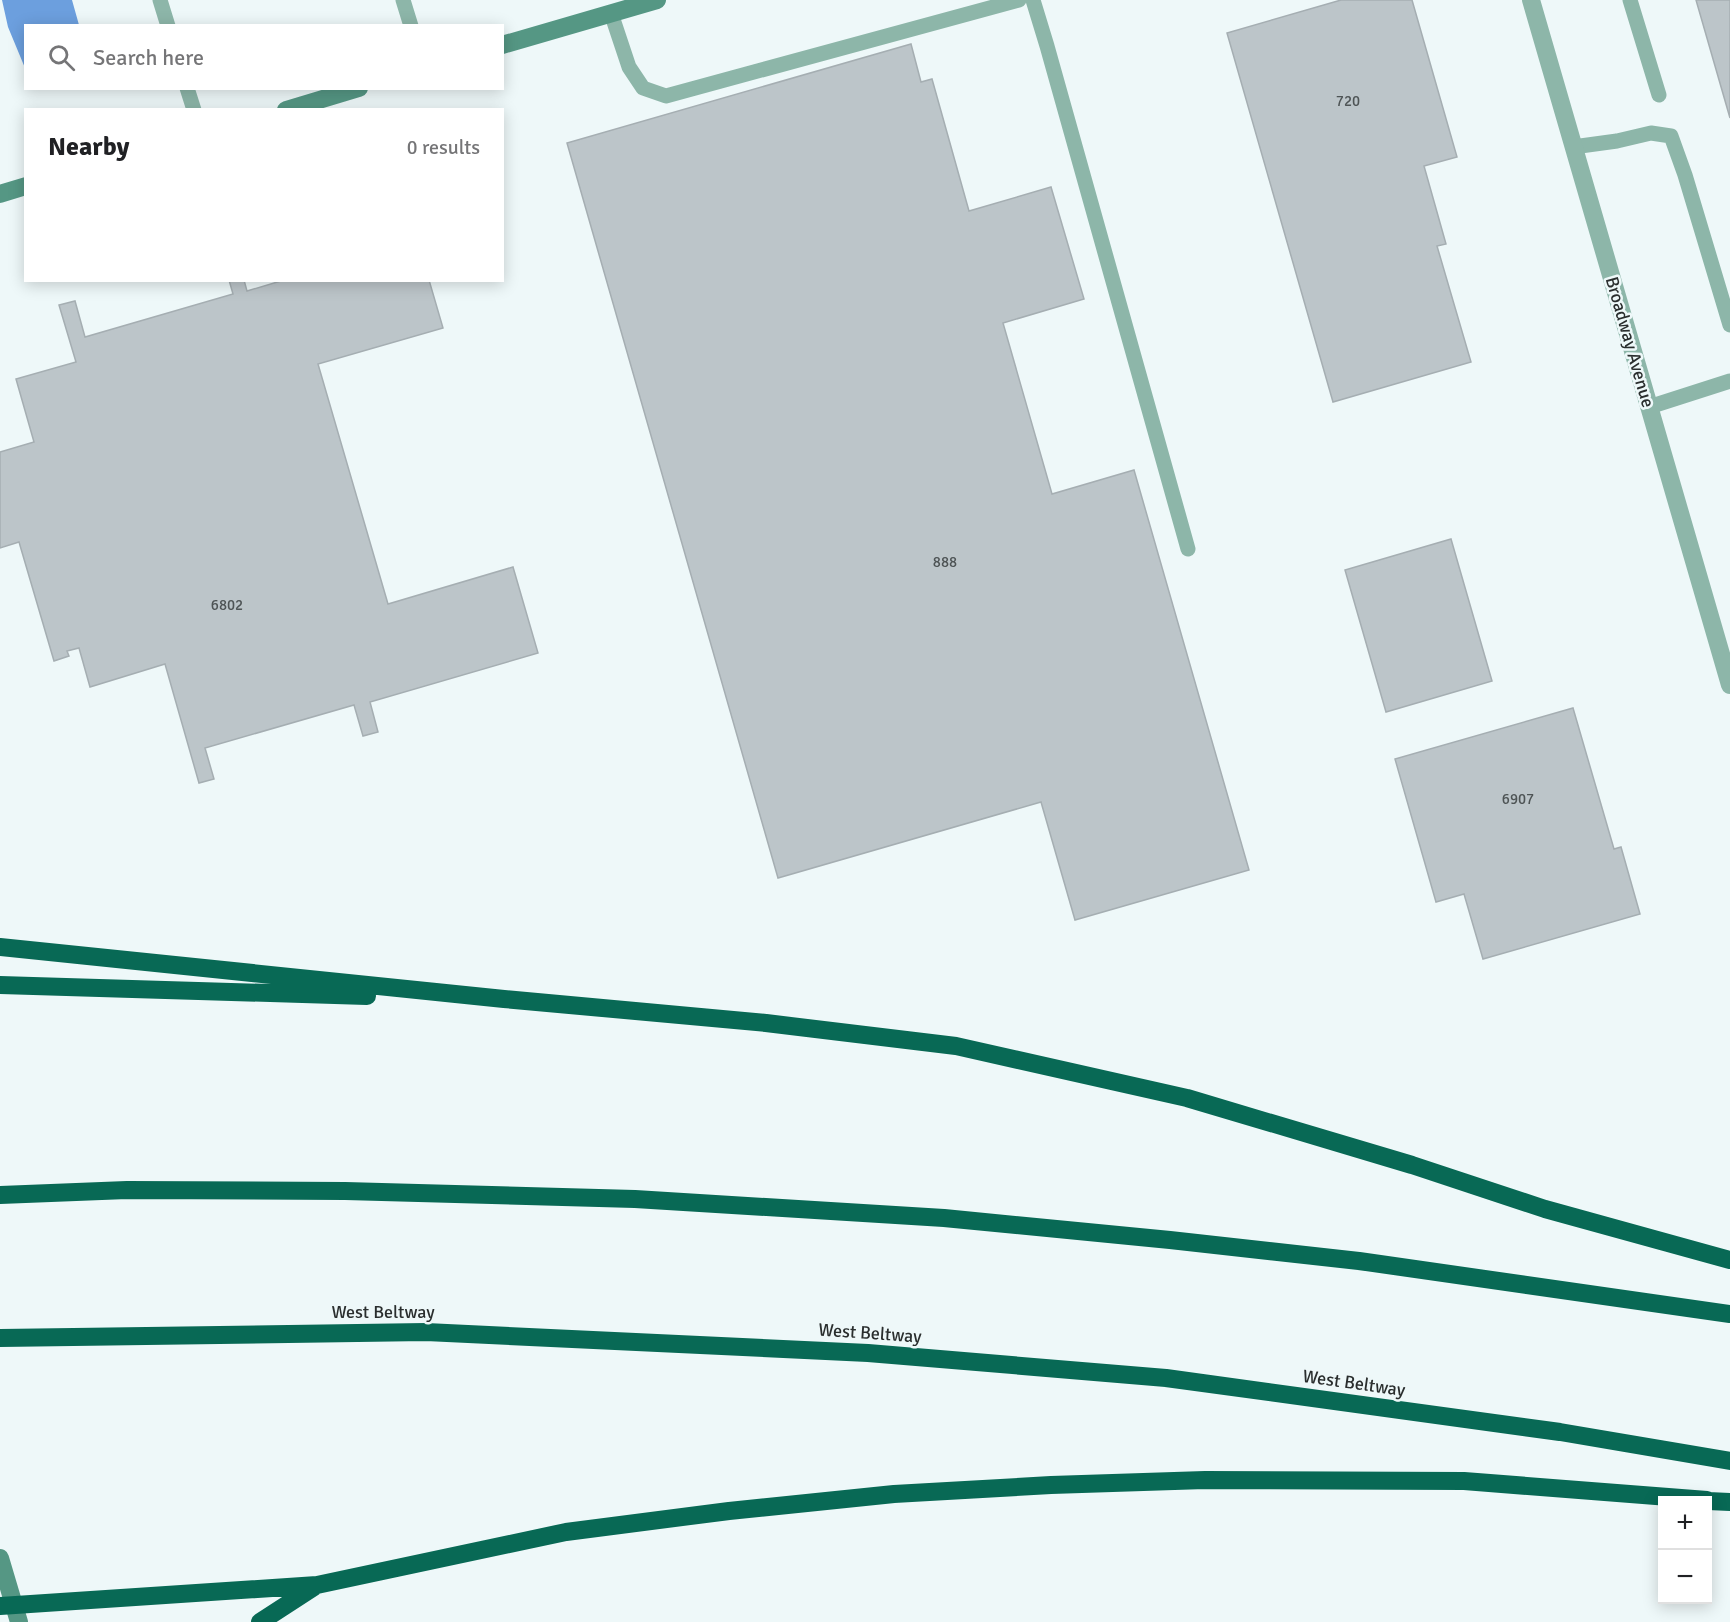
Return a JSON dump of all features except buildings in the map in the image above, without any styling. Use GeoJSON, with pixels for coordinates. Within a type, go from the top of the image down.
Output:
{"type":"FeatureCollection","features":[{"type":"Feature","properties":{"kind":"highway"},"geometry":{"type":"LineString","coordinates":[[0,947],[504,999],[766,1023],[956,1046],[1187,1098],[1412,1165],[1545,1209],[1730,1260]]}},
{"type":"Feature","properties":{"kind":"highway"},"geometry":{"type":"LineString","coordinates":[[0,985],[504,999]]}},
{"type":"Feature","properties":{"kind":"highway"},"geometry":{"type":"LineString","coordinates":[[0,1195],[127,1190],[380,1192],[635,1199],[944,1218],[1359,1261],[1730,1314]]}},
{"type":"Feature","properties":{"kind":"highway","name":"West Beltway"},"geometry":{"type":"LineString","coordinates":[[0,1338],[426,1332],[868,1353],[1166,1378],[1560,1432],[1730,1461]]}},
{"type":"Feature","properties":{"kind":"highway"},"geometry":{"type":"LineString","coordinates":[[11,1611],[317,1585],[566,1532],[729,1510],[905,1494],[1051,1485],[1205,1480],[1464,1482],[1658,1497]]}},
{"type":"Feature","properties":{"kind":"highway"},"geometry":{"type":"LineString","coordinates":[[1712,1501],[1730,1502]]}},
{"type":"Feature","properties":{"kind":"highway"},"geometry":{"type":"LineString","coordinates":[[260,1622],[317,1585]]}},
{"type":"Feature","properties":{"kind":"street"},"geometry":{"type":"LineString","coordinates":[[504,44],[657,0]]}},
{"type":"Feature","properties":{"kind":"street","name":"Broadway Avenue"},"geometry":{"type":"LineString","coordinates":[[1531,0],[1730,685]]}},
{"type":"Feature","properties":{"kind":"street"},"geometry":{"type":"LineString","coordinates":[[293,108],[352,90]]}},
{"type":"Feature","properties":{"kind":"street"},"geometry":{"type":"LineString","coordinates":[[0,194],[24,187]]}},
{"type":"Feature","properties":{"kind":"street"},"geometry":{"type":"LineString","coordinates":[[0,1558],[11,1611]]}},
{"type":"Feature","properties":{"kind":"lane"},"geometry":{"type":"LineString","coordinates":[[160,0],[167,24]]}},
{"type":"Feature","properties":{"kind":"lane"},"geometry":{"type":"LineString","coordinates":[[403,0],[410,24]]}},
{"type":"Feature","properties":{"kind":"lane"},"geometry":{"type":"LineString","coordinates":[[611,13],[629,67],[643,88],[666,96],[1019,0]]}},
{"type":"Feature","properties":{"kind":"lane"},"geometry":{"type":"LineString","coordinates":[[1033,0],[1188,549]]}},
{"type":"Feature","properties":{"kind":"lane"},"geometry":{"type":"LineString","coordinates":[[1630,0],[1659,95]]}},
{"type":"Feature","properties":{"kind":"lane"},"geometry":{"type":"LineString","coordinates":[[188,90],[193,108]]}},
{"type":"Feature","properties":{"kind":"lane"},"geometry":{"type":"LineString","coordinates":[[1574,147],[1652,133],[1671,136],[1730,325]]}},
{"type":"Feature","properties":{"kind":"lane"},"geometry":{"type":"LineString","coordinates":[[1649,407],[1730,381]]}},
{"type":"Feature","properties":{"kind":"water"},"geometry":{"type":"Polygon","coordinates":[[[2,0],[72,0],[79,24],[24,24],[24,66],[8,27],[2,0]]]}}]}
